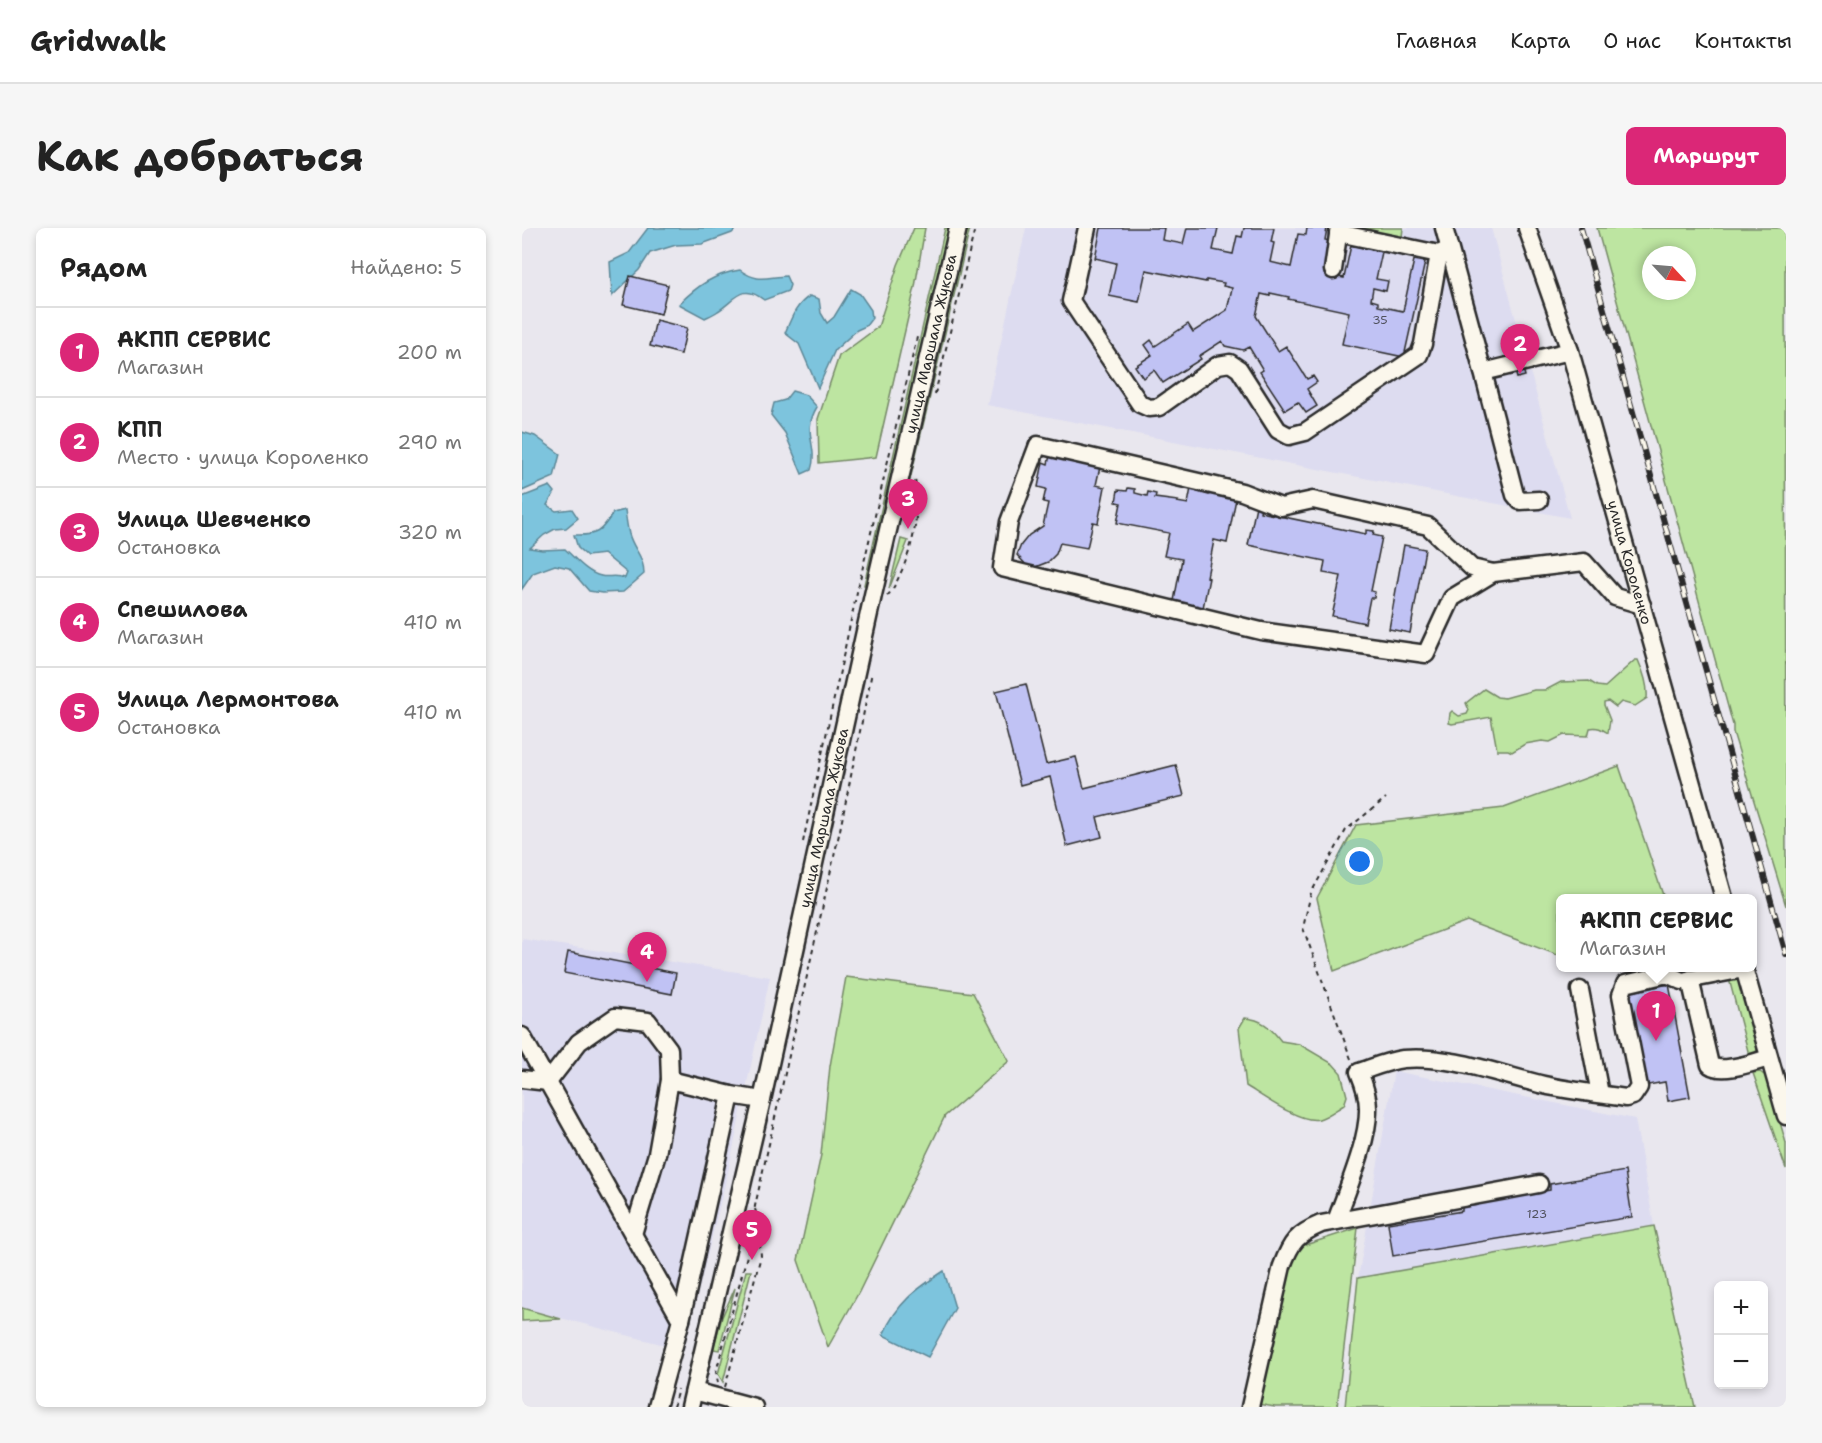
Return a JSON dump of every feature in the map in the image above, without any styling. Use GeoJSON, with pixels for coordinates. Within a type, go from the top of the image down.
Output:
{"type":"FeatureCollection","features":[{"type":"Feature","properties":{"kind":"street","name":"улица Маршала Жукова"},"geometry":{"type":"LineString","coordinates":[[692,1399],[762,1100],[873,595],[958,228]]}},
{"type":"Feature","properties":{"kind":"street"},"geometry":{"type":"LineString","coordinates":[[1086,228],[1071,301],[1140,404],[1149,408],[1159,406],[1218,365],[1230,363],[1239,369],[1278,430],[1288,436],[1305,432],[1419,356],[1444,251],[1444,228]]}},
{"type":"Feature","properties":{"kind":"street","name":"улица Короленко"},"geometry":{"type":"LineString","coordinates":[[1527,228],[1570,351],[1723,894]]}},
{"type":"Feature","properties":{"kind":"street"},"geometry":{"type":"LineString","coordinates":[[1333,270],[1338,231],[1444,251]]}},
{"type":"Feature","properties":{"kind":"street"},"geometry":{"type":"LineString","coordinates":[[1444,251],[1483,372],[1515,495],[1520,501],[1539,500]]}},
{"type":"Feature","properties":{"kind":"street"},"geometry":{"type":"LineString","coordinates":[[1483,372],[1570,351]]}},
{"type":"Feature","properties":{"kind":"street"},"geometry":{"type":"LineString","coordinates":[[1494,573],[1452,598],[1426,654],[1261,631],[1002,568],[1010,522],[1038,446],[1242,492],[1281,507],[1313,500],[1428,526],[1473,568],[1494,573],[1584,562],[1615,597],[1641,605]]}},
{"type":"Feature","properties":{"kind":"street"},"geometry":{"type":"LineString","coordinates":[[1336,1221],[1361,1146],[1367,1120],[1366,1094],[1359,1072],[1380,1064],[1404,1059],[1437,1060],[1546,1085],[1626,1098],[1633,1096],[1639,1087],[1621,995],[1625,984],[1662,975],[1669,975],[1682,981],[1724,972]]}},
{"type":"Feature","properties":{"kind":"street"},"geometry":{"type":"LineString","coordinates":[[1745,972],[1786,1116]]}},
{"type":"Feature","properties":{"kind":"street"},"geometry":{"type":"LineString","coordinates":[[1690,979],[1710,1065],[1717,1069],[1727,1069],[1769,1058]]}},
{"type":"Feature","properties":{"kind":"street"},"geometry":{"type":"LineString","coordinates":[[1580,990],[1600,1094]]}},
{"type":"Feature","properties":{"kind":"street"},"geometry":{"type":"LineString","coordinates":[[548,1082],[579,1042],[615,1017],[648,1021],[669,1048],[670,1080],[657,1154],[633,1234]]}},
{"type":"Feature","properties":{"kind":"street"},"geometry":{"type":"LineString","coordinates":[[522,1036],[681,1320]]}},
{"type":"Feature","properties":{"kind":"street"},"geometry":{"type":"LineString","coordinates":[[522,1079],[548,1082]]}},
{"type":"Feature","properties":{"kind":"street"},"geometry":{"type":"LineString","coordinates":[[670,1080],[762,1100]]}},
{"type":"Feature","properties":{"kind":"street"},"geometry":{"type":"LineString","coordinates":[[657,1407],[681,1320],[731,1095]]}},
{"type":"Feature","properties":{"kind":"street"},"geometry":{"type":"LineString","coordinates":[[1250,1407],[1282,1266],[1289,1248],[1310,1229],[1336,1221],[1539,1184]]}},
{"type":"Feature","properties":{"kind":"street"},"geometry":{"type":"LineString","coordinates":[[692,1399],[754,1407]]}},
{"type":"Feature","properties":{"kind":"path"},"geometry":{"type":"LineString","coordinates":[[934,398],[975,228]]}},
{"type":"Feature","properties":{"kind":"path"},"geometry":{"type":"LineString","coordinates":[[857,592],[919,330]]}},
{"type":"Feature","properties":{"kind":"path"},"geometry":{"type":"LineString","coordinates":[[887,597],[893,590],[910,550],[917,522],[915,477]]}},
{"type":"Feature","properties":{"kind":"path"},"geometry":{"type":"LineString","coordinates":[[718,1383],[716,1372],[749,1248],[755,1206],[840,830],[873,667]]}},
{"type":"Feature","properties":{"kind":"path"},"geometry":{"type":"LineString","coordinates":[[1359,1072],[1351,1059],[1304,928],[1311,893],[1346,830],[1386,798]]}},
{"type":"Feature","properties":{"kind":"path"},"geometry":{"type":"LineString","coordinates":[[727,1383],[760,1256],[755,1206]]}},
{"type":"Feature","properties":{"kind":"shaded area"},"geometry":{"type":"Polygon","coordinates":[[[1026,228],[1491,228],[1570,518],[987,405],[1026,228]]]}},
{"type":"Feature","properties":{"kind":"shaded area"},"geometry":{"type":"Polygon","coordinates":[[[522,939],[770,977],[728,1172],[684,1350],[522,1308],[522,939]]]}},
{"type":"Feature","properties":{"kind":"shaded area"},"geometry":{"type":"Polygon","coordinates":[[[1394,1071],[1635,1119],[1654,1226],[1358,1278],[1394,1071]]]}},
{"type":"Feature","properties":{"kind":"green space"},"geometry":{"type":"Polygon","coordinates":[[[914,228],[925,228],[915,287],[876,457],[819,463],[818,419],[839,356],[878,327],[898,265],[914,228]]]}},
{"type":"Feature","properties":{"kind":"green space"},"geometry":{"type":"Polygon","coordinates":[[[945,228],[951,228],[869,586],[864,585],[945,228]]]}},
{"type":"Feature","properties":{"kind":"green space"},"geometry":{"type":"Polygon","coordinates":[[[966,228],[970,228],[904,505],[904,490],[966,228]]]}},
{"type":"Feature","properties":{"kind":"green space"},"geometry":{"type":"Polygon","coordinates":[[[1351,228],[1403,228],[1402,237],[1351,228]]]}},
{"type":"Feature","properties":{"kind":"green space"},"geometry":{"type":"Polygon","coordinates":[[[1597,228],[1785,228],[1786,906],[1733,732],[1733,725],[1597,228]]]}},
{"type":"Feature","properties":{"kind":"green space"},"geometry":{"type":"Polygon","coordinates":[[[901,539],[908,541],[889,589],[901,539]]]}},
{"type":"Feature","properties":{"kind":"green space"},"geometry":{"type":"Polygon","coordinates":[[[1635,660],[1638,660],[1643,674],[1647,698],[1635,706],[1621,702],[1616,707],[1608,701],[1604,702],[1610,720],[1608,733],[1593,727],[1590,728],[1588,736],[1564,735],[1550,742],[1525,744],[1512,752],[1497,750],[1491,717],[1449,723],[1452,711],[1459,716],[1467,714],[1469,710],[1466,703],[1484,689],[1497,697],[1505,698],[1534,690],[1546,690],[1561,682],[1589,681],[1597,686],[1605,687],[1635,660]]]}},
{"type":"Feature","properties":{"kind":"green space"},"geometry":{"type":"Polygon","coordinates":[[[1619,766],[1663,894],[1556,894],[1556,954],[1467,921],[1334,971],[1317,898],[1356,825],[1504,808],[1619,766]]]}},
{"type":"Feature","properties":{"kind":"green space"},"geometry":{"type":"Polygon","coordinates":[[[1728,975],[1737,978],[1740,982],[1758,1047],[1756,1052],[1749,1055],[1728,975]]]}},
{"type":"Feature","properties":{"kind":"green space"},"geometry":{"type":"Polygon","coordinates":[[[846,977],[973,993],[1009,1061],[945,1116],[859,1292],[828,1347],[798,1260],[821,1155],[830,1066],[846,977]]]}},
{"type":"Feature","properties":{"kind":"green space"},"geometry":{"type":"Polygon","coordinates":[[[1245,1018],[1261,1022],[1281,1041],[1299,1044],[1333,1064],[1341,1073],[1347,1096],[1344,1105],[1322,1118],[1311,1119],[1281,1108],[1246,1086],[1239,1028],[1245,1018]]]}},
{"type":"Feature","properties":{"kind":"green space"},"geometry":{"type":"Polygon","coordinates":[[[1760,1072],[1767,1077],[1786,1143],[1786,1169],[1753,1073],[1760,1072]]]}},
{"type":"Feature","properties":{"kind":"green space"},"geometry":{"type":"Polygon","coordinates":[[[1654,1226],[1695,1407],[1345,1407],[1358,1278],[1654,1226]]]}},
{"type":"Feature","properties":{"kind":"green space"},"geometry":{"type":"Polygon","coordinates":[[[1358,1228],[1337,1407],[1275,1407],[1257,1404],[1291,1255],[1302,1246],[1358,1228]]]}},
{"type":"Feature","properties":{"kind":"green space"},"geometry":{"type":"Polygon","coordinates":[[[746,1271],[751,1271],[723,1382],[718,1374],[746,1271]]]}},
{"type":"Feature","properties":{"kind":"green space"},"geometry":{"type":"Polygon","coordinates":[[[735,1288],[719,1350],[713,1349],[722,1317],[735,1288]]]}},
{"type":"Feature","properties":{"kind":"green space"},"geometry":{"type":"Polygon","coordinates":[[[522,1308],[561,1319],[522,1321],[522,1308]]]}},
{"type":"Feature","properties":{"kind":"water"},"geometry":{"type":"Polygon","coordinates":[[[648,228],[737,228],[732,233],[702,244],[676,245],[650,253],[639,270],[612,296],[610,262],[629,253],[648,228]]]}},
{"type":"Feature","properties":{"kind":"water"},"geometry":{"type":"Polygon","coordinates":[[[740,270],[757,278],[786,276],[790,285],[788,291],[764,300],[756,295],[745,293],[705,318],[679,304],[707,282],[722,274],[740,270]]]}},
{"type":"Feature","properties":{"kind":"water"},"geometry":{"type":"Polygon","coordinates":[[[851,289],[860,294],[871,310],[872,318],[866,326],[857,330],[835,350],[818,388],[799,344],[785,333],[792,317],[805,299],[810,296],[819,299],[821,313],[827,323],[834,317],[851,289]]]}},
{"type":"Feature","properties":{"kind":"water"},"geometry":{"type":"Polygon","coordinates":[[[792,391],[806,395],[817,407],[810,424],[813,454],[811,470],[802,474],[785,433],[771,415],[774,403],[785,400],[792,391]]]}},
{"type":"Feature","properties":{"kind":"water"},"geometry":{"type":"Polygon","coordinates":[[[522,432],[535,436],[560,454],[554,477],[522,491],[522,432]]]}},
{"type":"Feature","properties":{"kind":"water"},"geometry":{"type":"Polygon","coordinates":[[[550,486],[555,492],[547,505],[556,511],[572,509],[578,518],[566,528],[555,529],[544,535],[530,548],[565,549],[591,572],[625,578],[627,573],[604,554],[587,556],[578,548],[574,535],[598,532],[613,513],[625,510],[629,534],[641,558],[644,574],[623,592],[602,593],[589,591],[569,568],[555,565],[533,573],[522,589],[522,497],[550,486]]]}},
{"type":"Feature","properties":{"kind":"water"},"geometry":{"type":"Polygon","coordinates":[[[944,1271],[955,1308],[928,1357],[883,1335],[894,1314],[908,1298],[944,1271]]]}},
{"type":"Feature","properties":{"kind":"building"},"geometry":{"type":"Polygon","coordinates":[[[1101,228],[1164,228],[1162,240],[1183,244],[1187,228],[1218,228],[1213,250],[1233,254],[1237,236],[1242,237],[1244,228],[1274,228],[1270,262],[1291,267],[1298,234],[1306,235],[1307,228],[1327,228],[1325,240],[1330,241],[1324,274],[1344,278],[1351,245],[1382,252],[1376,279],[1388,281],[1386,291],[1373,288],[1371,300],[1378,302],[1378,306],[1403,311],[1414,260],[1425,262],[1404,357],[1342,344],[1349,312],[1270,293],[1270,296],[1261,294],[1256,316],[1278,351],[1286,346],[1307,379],[1313,376],[1317,382],[1307,389],[1317,406],[1306,413],[1298,402],[1285,410],[1260,372],[1263,370],[1249,347],[1243,350],[1225,346],[1222,341],[1199,356],[1201,359],[1163,383],[1154,370],[1143,378],[1135,366],[1152,355],[1145,345],[1151,340],[1155,346],[1188,324],[1193,332],[1227,310],[1232,288],[1223,286],[1224,283],[1206,280],[1206,282],[1146,270],[1139,302],[1109,296],[1116,263],[1095,258],[1101,228]]]}},
{"type":"Feature","properties":{"kind":"building"},"geometry":{"type":"Polygon","coordinates":[[[630,276],[668,285],[661,314],[623,305],[630,276]]]}},
{"type":"Feature","properties":{"kind":"building"},"geometry":{"type":"Polygon","coordinates":[[[656,320],[687,328],[681,354],[650,346],[656,320]]]}},
{"type":"Feature","properties":{"kind":"building"},"geometry":{"type":"Polygon","coordinates":[[[1523,369],[1525,376],[1517,378],[1515,371],[1523,369]]]}},
{"type":"Feature","properties":{"kind":"building"},"geometry":{"type":"Polygon","coordinates":[[[1051,451],[1086,457],[1085,464],[1100,467],[1096,485],[1105,487],[1098,523],[1093,522],[1087,548],[1060,543],[1056,554],[1048,562],[1030,569],[1017,555],[1029,535],[1043,526],[1048,503],[1043,502],[1046,489],[1038,487],[1043,462],[1048,464],[1051,451]]]}},
{"type":"Feature","properties":{"kind":"building"},"geometry":{"type":"Polygon","coordinates":[[[1128,488],[1135,489],[1135,493],[1147,496],[1148,492],[1156,494],[1155,498],[1188,504],[1191,488],[1209,495],[1210,491],[1217,493],[1217,496],[1236,499],[1227,543],[1214,540],[1207,577],[1209,578],[1203,608],[1206,609],[1204,616],[1173,606],[1182,559],[1164,556],[1169,533],[1117,523],[1121,503],[1116,502],[1118,490],[1127,491],[1128,488]]]}},
{"type":"Feature","properties":{"kind":"building"},"geometry":{"type":"Polygon","coordinates":[[[1256,506],[1261,507],[1260,512],[1366,534],[1366,530],[1374,531],[1373,535],[1382,537],[1371,591],[1375,592],[1374,598],[1370,598],[1365,623],[1332,616],[1341,576],[1323,573],[1325,561],[1248,545],[1256,506]]]}},
{"type":"Feature","properties":{"kind":"building"},"geometry":{"type":"Polygon","coordinates":[[[1404,545],[1425,549],[1410,633],[1389,629],[1404,545]]]}},
{"type":"Feature","properties":{"kind":"building"},"geometry":{"type":"Polygon","coordinates":[[[1026,684],[1046,764],[1076,757],[1084,788],[1176,765],[1184,796],[1097,817],[1102,837],[1067,846],[1050,777],[1020,785],[996,691],[1026,684]]]}},
{"type":"Feature","properties":{"kind":"building"},"geometry":{"type":"Polygon","coordinates":[[[568,952],[676,973],[672,994],[564,973],[568,952]]]}},
{"type":"Feature","properties":{"kind":"building"},"geometry":{"type":"Polygon","coordinates":[[[1669,984],[1690,1097],[1668,1101],[1665,1082],[1643,1086],[1625,993],[1669,984]]]}},
{"type":"Feature","properties":{"kind":"building"},"geometry":{"type":"Polygon","coordinates":[[[1625,1171],[1632,1217],[1393,1256],[1388,1223],[1462,1211],[1462,1207],[1478,1205],[1477,1202],[1550,1190],[1550,1184],[1625,1171]]]}},
{"type":"Feature","properties":{"kind":"railway"},"geometry":{"type":"LineString","coordinates":[[1581,228],[1786,954]]}},
{"type":"Feature","properties":{"kind":"place","name":"КПП"},"geometry":{"type":"Point","coordinates":[1520,374]}},
{"type":"Feature","properties":{"kind":"place","name":"Улица Шевченко"},"geometry":{"type":"Point","coordinates":[908,529]}},
{"type":"Feature","properties":{"kind":"place","name":"Спешилова"},"geometry":{"type":"Point","coordinates":[647,982]}},
{"type":"Feature","properties":{"kind":"place","name":"АКПП СЕРВИС"},"geometry":{"type":"Point","coordinates":[1656,1041]}},
{"type":"Feature","properties":{"kind":"place","name":"Улица Лермонтова"},"geometry":{"type":"Point","coordinates":[752,1260]}}]}
